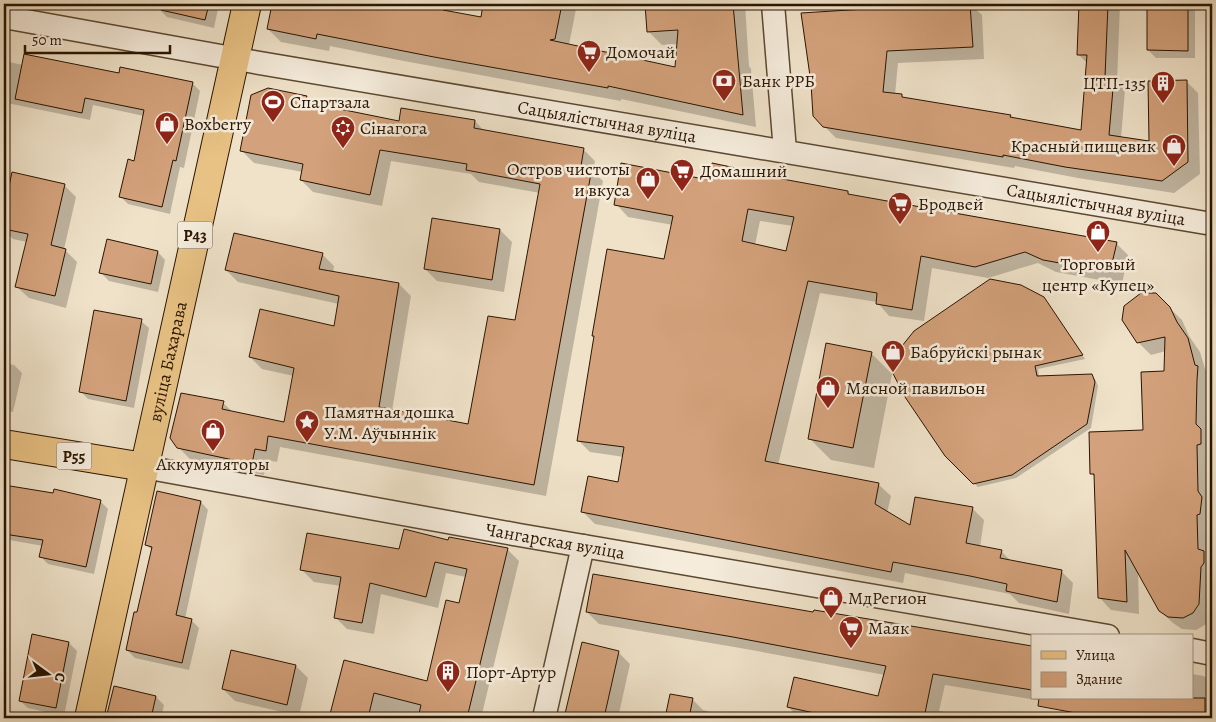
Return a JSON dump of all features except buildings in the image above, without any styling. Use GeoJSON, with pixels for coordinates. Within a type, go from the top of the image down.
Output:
{"type":"FeatureCollection","features":[{"type":"Feature","properties":{"kind":"main road","name":"вуліца Бахарава"},"geometry":{"type":"LineString","coordinates":[[89,718],[247,4]]}},
{"type":"Feature","properties":{"kind":"main road","name":"Чангарская вуліца"},"geometry":{"type":"LineString","coordinates":[[4,444],[144,467]]}},
{"type":"Feature","properties":{"kind":"street"},"geometry":{"type":"LineString","coordinates":[[773,4],[785,150]]}},
{"type":"Feature","properties":{"kind":"street","name":"Сацыялістычная вуліца"},"geometry":{"type":"LineString","coordinates":[[4,17],[1212,224]]}},
{"type":"Feature","properties":{"kind":"street","name":"Чангарская вуліца"},"geometry":{"type":"LineString","coordinates":[[144,467],[583,546],[1096,634]]}},
{"type":"Feature","properties":{"kind":"street"},"geometry":{"type":"LineString","coordinates":[[544,718],[583,546]]}},
{"type":"Feature","properties":{"kind":"street"},"geometry":{"type":"LineString","coordinates":[[1194,650],[1212,654]]}},
{"type":"Feature","properties":{"kind":"place","name":"Домочай"},"geometry":{"type":"Point","coordinates":[589,73]}},
{"type":"Feature","properties":{"kind":"place","name":"Банк РРБ"},"geometry":{"type":"Point","coordinates":[724,102]}},
{"type":"Feature","properties":{"kind":"place","name":"ЦТП-135"},"geometry":{"type":"Point","coordinates":[1163,104]}},
{"type":"Feature","properties":{"kind":"place","name":"Спартзала"},"geometry":{"type":"Point","coordinates":[273,123]}},
{"type":"Feature","properties":{"kind":"place","name":"Boxberry"},"geometry":{"type":"Point","coordinates":[167,145]}},
{"type":"Feature","properties":{"kind":"place","name":"Сінагога"},"geometry":{"type":"Point","coordinates":[343,149]}},
{"type":"Feature","properties":{"kind":"place","name":"Красный пищевик"},"geometry":{"type":"Point","coordinates":[1174,167]}},
{"type":"Feature","properties":{"kind":"place","name":"Домашний"},"geometry":{"type":"Point","coordinates":[682,192]}},
{"type":"Feature","properties":{"kind":"place","name":"Остров чистоты и вкуса"},"geometry":{"type":"Point","coordinates":[648,200]}},
{"type":"Feature","properties":{"kind":"place","name":"Бродвей"},"geometry":{"type":"Point","coordinates":[900,225]}},
{"type":"Feature","properties":{"kind":"place","name":"Торговый центр «Купец»"},"geometry":{"type":"Point","coordinates":[1098,253]}},
{"type":"Feature","properties":{"kind":"place","name":"Бабруйскі рынак"},"geometry":{"type":"Point","coordinates":[893,373]}},
{"type":"Feature","properties":{"kind":"place","name":"Мясной павильон"},"geometry":{"type":"Point","coordinates":[828,409]}},
{"type":"Feature","properties":{"kind":"place","name":"Памятная дошка У.М. Аўчыннік"},"geometry":{"type":"Point","coordinates":[307,443]}},
{"type":"Feature","properties":{"kind":"place","name":"Аккумуляторы"},"geometry":{"type":"Point","coordinates":[213,452]}},
{"type":"Feature","properties":{"kind":"place","name":"МдРегион"},"geometry":{"type":"Point","coordinates":[831,619]}},
{"type":"Feature","properties":{"kind":"place","name":"Маяк"},"geometry":{"type":"Point","coordinates":[851,649]}},
{"type":"Feature","properties":{"kind":"place","name":"Порт-Артур"},"geometry":{"type":"Point","coordinates":[448,693]}}]}
